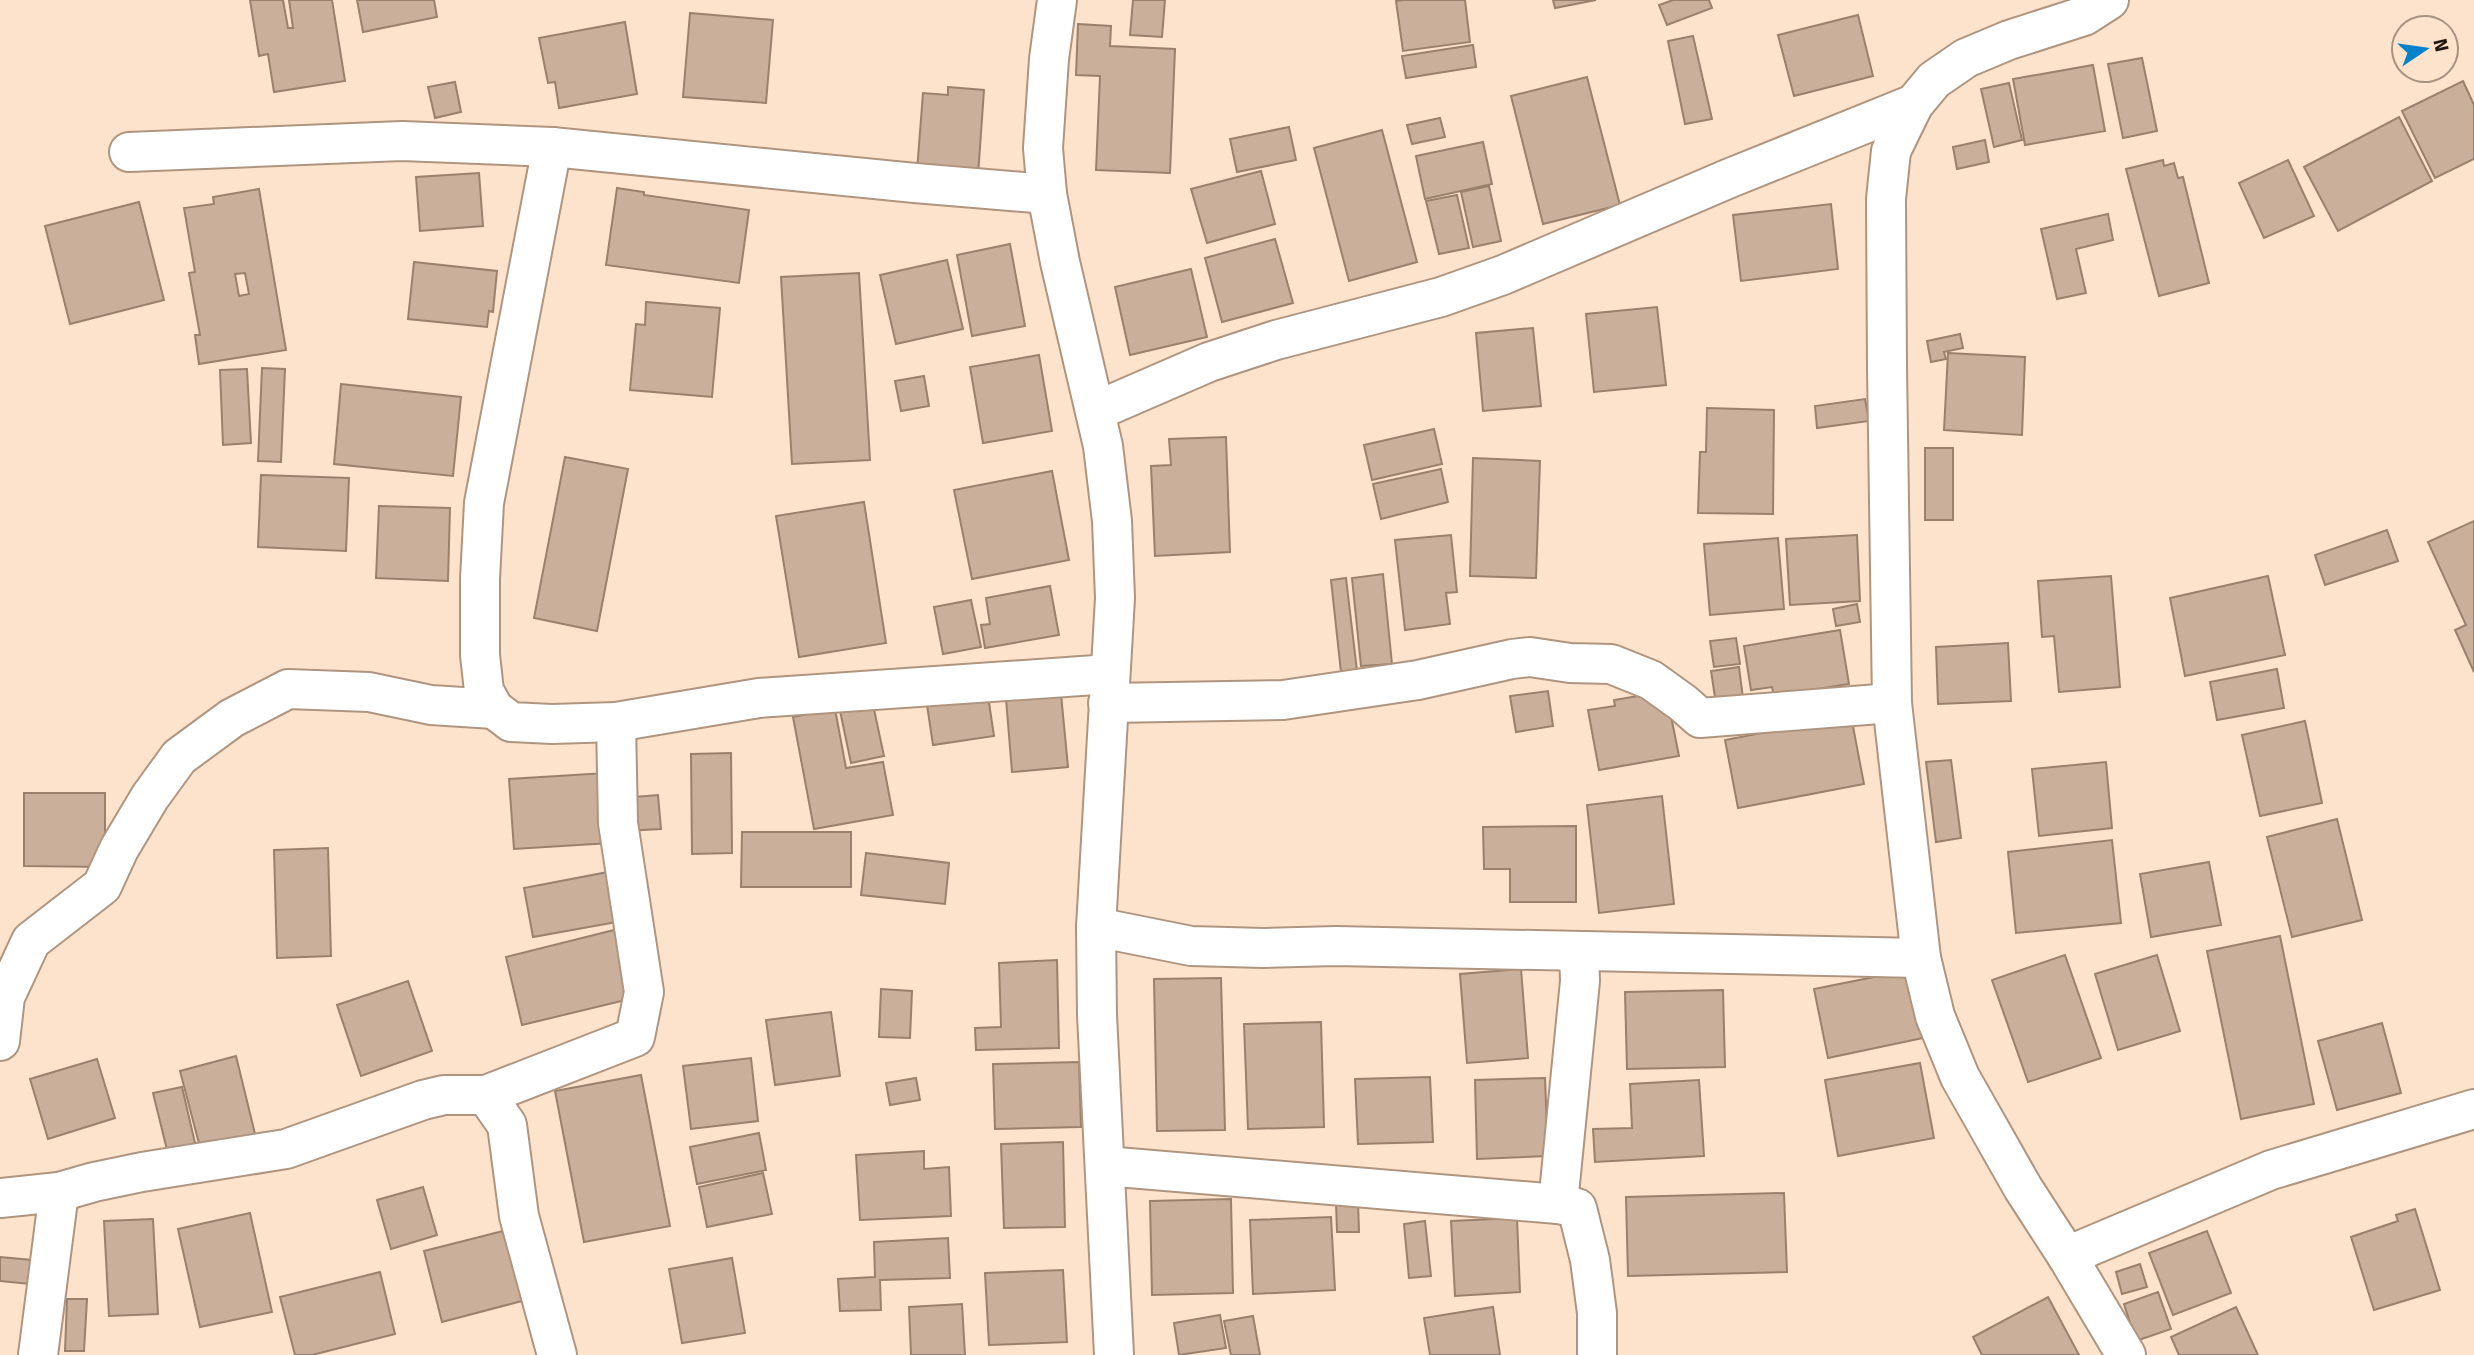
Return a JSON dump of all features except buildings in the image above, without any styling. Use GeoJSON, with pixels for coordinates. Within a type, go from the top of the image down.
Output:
{"type":"FeatureCollection","features":[{"type":"Feature","properties":{"kind":"street"},"geometry":{"type":"LineString","coordinates":[[1056,0],[1043,148],[1047,194],[1103,446],[1112,521],[1115,598],[1096,927],[1097,1015],[1114,1355]]}},
{"type":"Feature","properties":{"kind":"street"},"geometry":{"type":"LineString","coordinates":[[2109,0],[2084,16],[2009,40],[1966,58],[1934,80],[1914,104],[1891,151],[1886,199],[1892,703],[1921,958],[1935,1016],[1960,1077],[2022,1188],[2067,1256],[2126,1355]]}},
{"type":"Feature","properties":{"kind":"street"},"geometry":{"type":"LineString","coordinates":[[1096,411],[1209,362],[1265,344],[1441,297],[1503,275],[1730,178],[1914,104]]}},
{"type":"Feature","properties":{"kind":"street"},"geometry":{"type":"LineString","coordinates":[[129,152],[402,141],[552,147],[1047,194]]}},
{"type":"Feature","properties":{"kind":"street"},"geometry":{"type":"LineString","coordinates":[[552,147],[484,503],[480,579],[480,655],[484,691],[494,709],[511,722],[616,722],[759,698],[1109,689],[1283,700],[1418,681],[1530,657],[1570,663],[1611,664],[1651,680],[1700,718],[1892,703]]}},
{"type":"Feature","properties":{"kind":"street"},"geometry":{"type":"LineString","coordinates":[[0,1041],[5,998],[31,941],[102,886],[131,828],[179,757],[232,718],[288,689],[369,692],[431,705],[494,709]]}},
{"type":"Feature","properties":{"kind":"street"},"geometry":{"type":"LineString","coordinates":[[0,1198],[59,1192],[142,1172],[286,1149],[423,1100],[444,1095],[486,1095],[635,1037],[643,992],[618,823],[616,722]]}},
{"type":"Feature","properties":{"kind":"street"},"geometry":{"type":"LineString","coordinates":[[1096,927],[1191,946],[1336,946],[1921,958]]}},
{"type":"Feature","properties":{"kind":"street"},"geometry":{"type":"LineString","coordinates":[[1558,1204],[1580,981],[1579,951]]}},
{"type":"Feature","properties":{"kind":"street"},"geometry":{"type":"LineString","coordinates":[[486,1095],[507,1125],[519,1216],[557,1355]]}},
{"type":"Feature","properties":{"kind":"street"},"geometry":{"type":"LineString","coordinates":[[2067,1256],[2271,1170],[2474,1109]]}},
{"type":"Feature","properties":{"kind":"street"},"geometry":{"type":"LineString","coordinates":[[1105,1166],[1558,1204],[1577,1208],[1590,1260],[1597,1313],[1598,1355]]}},
{"type":"Feature","properties":{"kind":"street"},"geometry":{"type":"LineString","coordinates":[[38,1355],[59,1192]]}}]}
